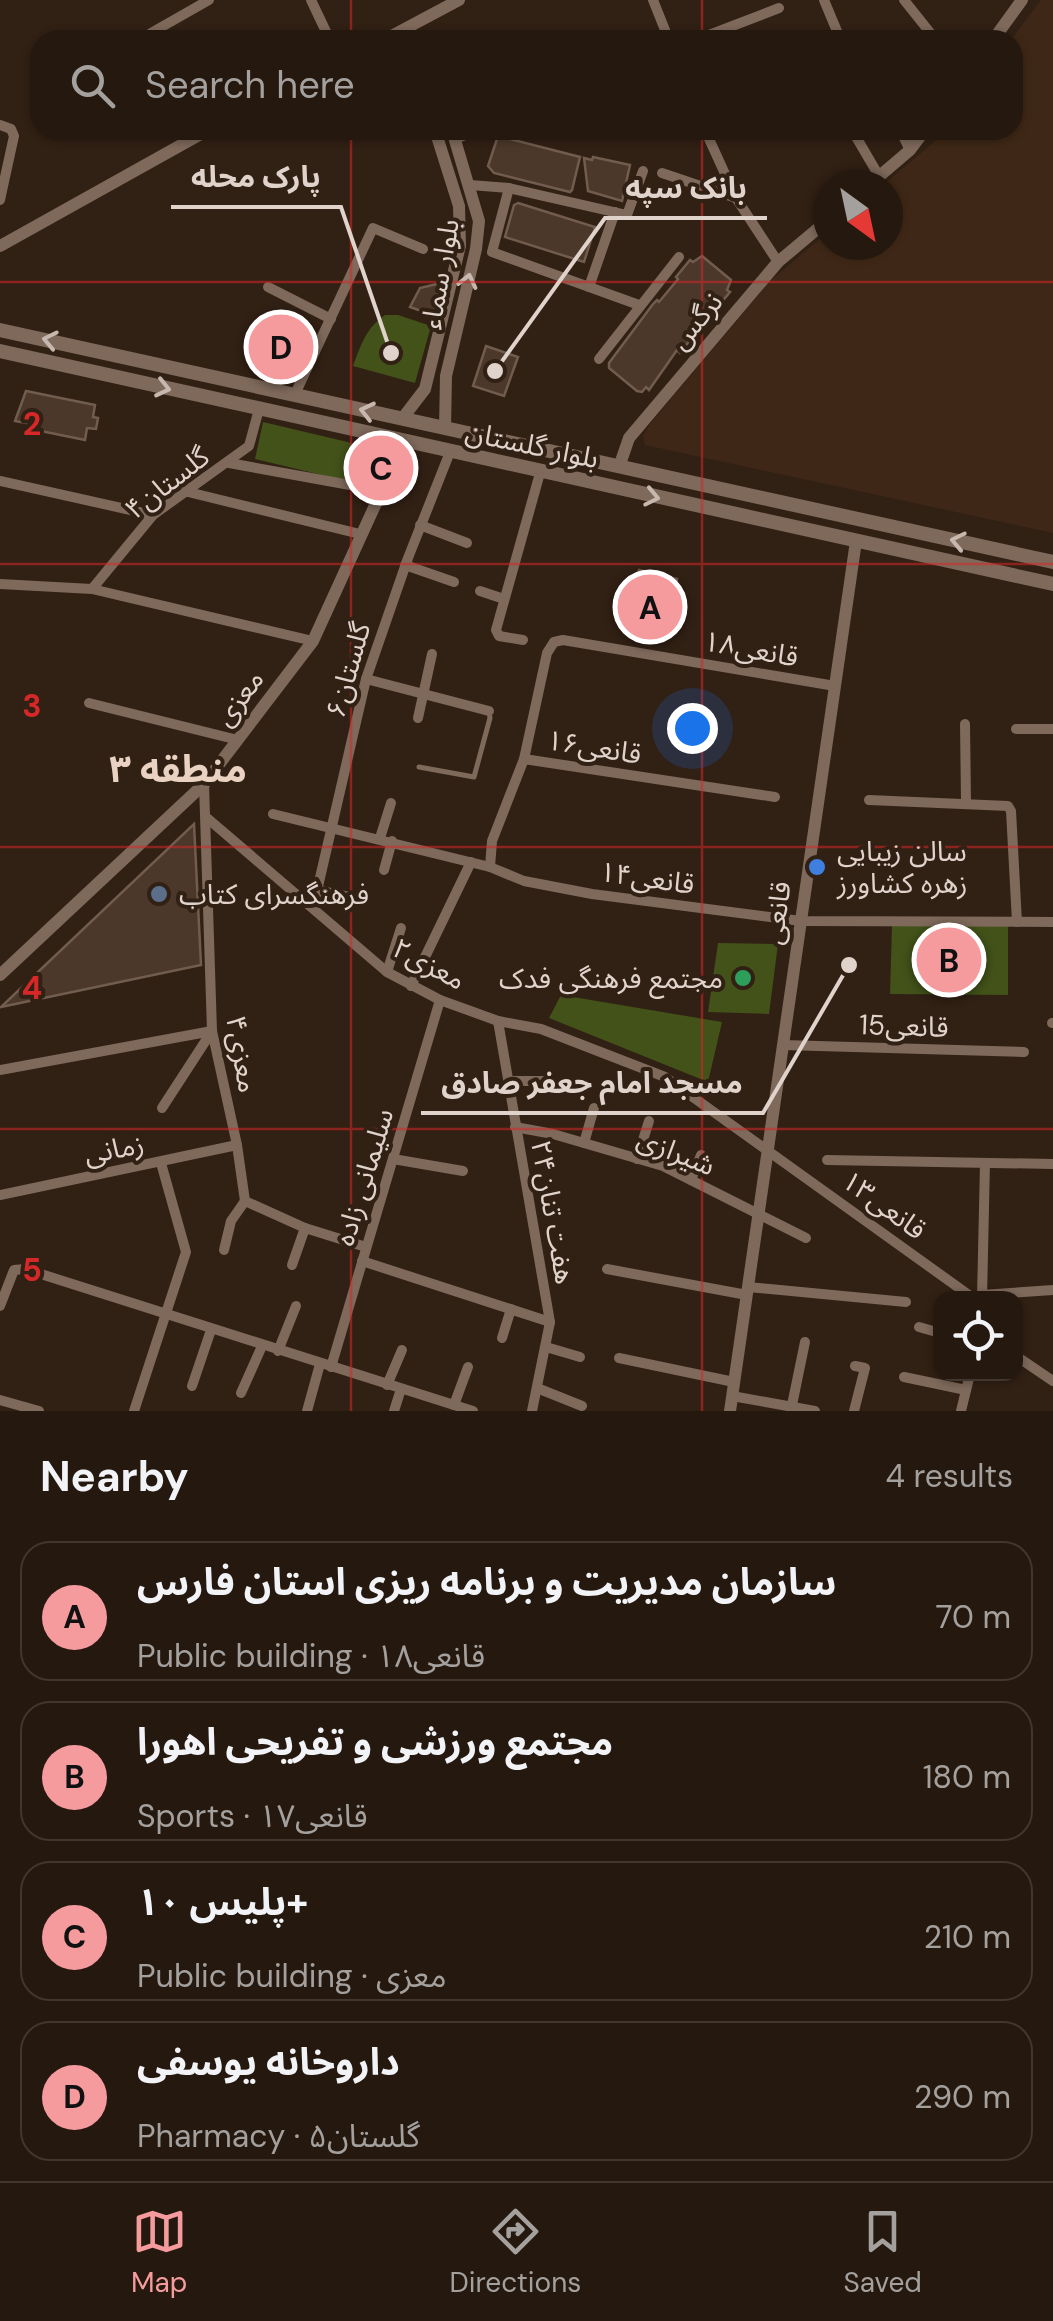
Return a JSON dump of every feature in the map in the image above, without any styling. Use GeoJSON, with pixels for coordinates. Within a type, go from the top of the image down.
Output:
{"type":"FeatureCollection","features":[{"type":"Feature","properties":{"kind":"main road","name":"بلوار گلستان"},"geometry":{"type":"LineString","coordinates":[[0,330],[1053,562]]}},
{"type":"Feature","properties":{"kind":"main road","name":"بلوار گلستان"},"geometry":{"type":"LineString","coordinates":[[0,351],[1053,584]]}},
{"type":"Feature","properties":{"kind":"main road"},"geometry":{"type":"LineString","coordinates":[[314,421],[318,400]]}},
{"type":"Feature","properties":{"kind":"street"},"geometry":{"type":"LineString","coordinates":[[156,30],[209,0]]}},
{"type":"Feature","properties":{"kind":"street"},"geometry":{"type":"LineString","coordinates":[[311,0],[325,30]]}},
{"type":"Feature","properties":{"kind":"street"},"geometry":{"type":"LineString","coordinates":[[422,0],[422,30]]}},
{"type":"Feature","properties":{"kind":"street"},"geometry":{"type":"LineString","coordinates":[[411,30],[440,5],[459,0]]}},
{"type":"Feature","properties":{"kind":"street"},"geometry":{"type":"LineString","coordinates":[[653,0],[665,30]]}},
{"type":"Feature","properties":{"kind":"street"},"geometry":{"type":"LineString","coordinates":[[824,0],[833,30]]}},
{"type":"Feature","properties":{"kind":"street"},"geometry":{"type":"LineString","coordinates":[[904,0],[928,30]]}},
{"type":"Feature","properties":{"kind":"street"},"geometry":{"type":"LineString","coordinates":[[1000,30],[1022,0]]}},
{"type":"Feature","properties":{"kind":"street"},"geometry":{"type":"LineString","coordinates":[[722,30],[778,8]]}},
{"type":"Feature","properties":{"kind":"street"},"geometry":{"type":"LineString","coordinates":[[0,200],[14,136],[6,127]]}},
{"type":"Feature","properties":{"kind":"street"},"geometry":{"type":"LineString","coordinates":[[0,246],[186,140]]}},
{"type":"Feature","properties":{"kind":"street","name":"بلوار سماء"},"geometry":{"type":"LineString","coordinates":[[402,419],[425,389],[460,246],[459,206],[438,140]]}},
{"type":"Feature","properties":{"kind":"street","name":"بلوار سماء"},"geometry":{"type":"LineString","coordinates":[[444,428],[446,376],[479,221],[456,140]]}},
{"type":"Feature","properties":{"kind":"street"},"geometry":{"type":"LineString","coordinates":[[710,140],[736,198],[778,262]]}},
{"type":"Feature","properties":{"kind":"street"},"geometry":{"type":"LineString","coordinates":[[856,140],[869,170]]}},
{"type":"Feature","properties":{"kind":"street"},"geometry":{"type":"LineString","coordinates":[[905,140],[910,150]]}},
{"type":"Feature","properties":{"kind":"street"},"geometry":{"type":"LineString","coordinates":[[887,170],[918,140]]}},
{"type":"Feature","properties":{"kind":"street"},"geometry":{"type":"LineString","coordinates":[[470,185],[509,188],[627,215],[643,171]]}},
{"type":"Feature","properties":{"kind":"street"},"geometry":{"type":"LineString","coordinates":[[662,173],[736,198]]}},
{"type":"Feature","properties":{"kind":"street"},"geometry":{"type":"LineString","coordinates":[[509,188],[492,252],[640,305]]}},
{"type":"Feature","properties":{"kind":"street"},"geometry":{"type":"LineString","coordinates":[[589,286],[614,212]]}},
{"type":"Feature","properties":{"kind":"street"},"geometry":{"type":"LineString","coordinates":[[296,394],[373,228],[423,249]]}},
{"type":"Feature","properties":{"kind":"street","name":"نرگس"},"geometry":{"type":"LineString","coordinates":[[619,467],[629,438],[778,262],[813,233]]}},
{"type":"Feature","properties":{"kind":"street"},"geometry":{"type":"LineString","coordinates":[[598,359],[679,257]]}},
{"type":"Feature","properties":{"kind":"street"},"geometry":{"type":"LineString","coordinates":[[268,288],[331,318]]}},
{"type":"Feature","properties":{"kind":"street"},"geometry":{"type":"LineString","coordinates":[[429,372],[446,376]]}},
{"type":"Feature","properties":{"kind":"street","name":"گلستان۴"},"geometry":{"type":"LineString","coordinates":[[92,588],[154,515],[249,446],[258,409]]}},
{"type":"Feature","properties":{"kind":"street","name":"معزی"},"geometry":{"type":"LineString","coordinates":[[0,975],[204,784],[313,642],[404,442]]}},
{"type":"Feature","properties":{"kind":"street","name":"گلستان۶"},"geometry":{"type":"LineString","coordinates":[[314,908],[366,679],[450,452]]}},
{"type":"Feature","properties":{"kind":"street"},"geometry":{"type":"LineString","coordinates":[[229,462],[361,487]]}},
{"type":"Feature","properties":{"kind":"street"},"geometry":{"type":"LineString","coordinates":[[522,640],[496,634],[540,473]]}},
{"type":"Feature","properties":{"kind":"street"},"geometry":{"type":"LineString","coordinates":[[0,481],[154,515]]}},
{"type":"Feature","properties":{"kind":"street"},"geometry":{"type":"LineString","coordinates":[[184,491],[360,534]]}},
{"type":"Feature","properties":{"kind":"street"},"geometry":{"type":"LineString","coordinates":[[420,525],[467,544]]}},
{"type":"Feature","properties":{"kind":"street","name":"قانعی"},"geometry":{"type":"LineString","coordinates":[[730,1411],[856,540]]}},
{"type":"Feature","properties":{"kind":"street"},"geometry":{"type":"LineString","coordinates":[[406,564],[454,582]]}},
{"type":"Feature","properties":{"kind":"street"},"geometry":{"type":"LineString","coordinates":[[0,584],[92,588],[313,642]]}},
{"type":"Feature","properties":{"kind":"street"},"geometry":{"type":"LineString","coordinates":[[480,591],[504,599]]}},
{"type":"Feature","properties":{"kind":"street","name":"۱۸قانعی"},"geometry":{"type":"LineString","coordinates":[[524,759],[547,652],[554,642],[563,640],[835,686]]}},
{"type":"Feature","properties":{"kind":"street"},"geometry":{"type":"LineString","coordinates":[[418,718],[432,654]]}},
{"type":"Feature","properties":{"kind":"street"},"geometry":{"type":"LineString","coordinates":[[366,679],[489,711]]}},
{"type":"Feature","properties":{"kind":"street"},"geometry":{"type":"LineString","coordinates":[[89,703],[238,740]]}},
{"type":"Feature","properties":{"kind":"street"},"geometry":{"type":"LineString","coordinates":[[965,724],[966,802]]}},
{"type":"Feature","properties":{"kind":"street"},"geometry":{"type":"LineString","coordinates":[[1016,729],[1053,729]]}},
{"type":"Feature","properties":{"kind":"street"},"geometry":{"type":"LineString","coordinates":[[490,866],[492,841],[524,759]]}},
{"type":"Feature","properties":{"kind":"street","name":"۱۶قانعی"},"geometry":{"type":"LineString","coordinates":[[524,759],[775,797]]}},
{"type":"Feature","properties":{"kind":"street","name":"۴معزی"},"geometry":{"type":"LineString","coordinates":[[204,784],[212,1030],[245,1201]]}},
{"type":"Feature","properties":{"kind":"street"},"geometry":{"type":"LineString","coordinates":[[869,800],[1008,806],[1017,922]]}},
{"type":"Feature","properties":{"kind":"street"},"geometry":{"type":"LineString","coordinates":[[384,870],[391,802]]}},
{"type":"Feature","properties":{"kind":"street","name":"۱۴قانعی"},"geometry":{"type":"LineString","coordinates":[[273,814],[490,866],[524,882],[592,894],[801,921],[1053,922]]}},
{"type":"Feature","properties":{"kind":"street","name":"۲معزی"},"geometry":{"type":"LineString","coordinates":[[207,818],[387,972],[440,1000],[498,1021],[541,1029],[665,1078],[768,1148]]}},
{"type":"Feature","properties":{"kind":"street"},"geometry":{"type":"LineString","coordinates":[[411,986],[470,862]]}},
{"type":"Feature","properties":{"kind":"street"},"geometry":{"type":"LineString","coordinates":[[317,890],[350,897]]}},
{"type":"Feature","properties":{"kind":"street"},"geometry":{"type":"LineString","coordinates":[[387,972],[401,928]]}},
{"type":"Feature","properties":{"kind":"street","name":"سلیمانی زاده"},"geometry":{"type":"LineString","coordinates":[[307,1411],[362,1260],[440,1000]]}},
{"type":"Feature","properties":{"kind":"street","name":"هفت تنان۲۴"},"geometry":{"type":"LineString","coordinates":[[498,1021],[550,1322],[532,1411]]}},
{"type":"Feature","properties":{"kind":"street"},"geometry":{"type":"LineString","coordinates":[[0,1070],[212,1030]]}},
{"type":"Feature","properties":{"kind":"street"},"geometry":{"type":"LineString","coordinates":[[162,1108],[212,1030]]}},
{"type":"Feature","properties":{"kind":"street","name":"15قانعی"},"geometry":{"type":"LineString","coordinates":[[783,1045],[1024,1052]]}},
{"type":"Feature","properties":{"kind":"street"},"geometry":{"type":"LineString","coordinates":[[509,1080],[548,1081]]}},
{"type":"Feature","properties":{"kind":"street"},"geometry":{"type":"LineString","coordinates":[[584,1143],[594,1108]]}},
{"type":"Feature","properties":{"kind":"street"},"geometry":{"type":"LineString","coordinates":[[637,1159],[649,1121]]}},
{"type":"Feature","properties":{"kind":"street","name":"شیرازی"},"geometry":{"type":"LineString","coordinates":[[514,1127],[637,1159],[691,1180],[806,1238]]}},
{"type":"Feature","properties":{"kind":"street","name":"زمانی"},"geometry":{"type":"LineString","coordinates":[[0,1194],[237,1145]]}},
{"type":"Feature","properties":{"kind":"street","name":"۱۳قانعی"},"geometry":{"type":"LineString","coordinates":[[768,1148],[971,1291]]}},
{"type":"Feature","properties":{"kind":"street"},"geometry":{"type":"LineString","coordinates":[[691,1180],[700,1155]]}},
{"type":"Feature","properties":{"kind":"street"},"geometry":{"type":"LineString","coordinates":[[392,1159],[463,1170]]}},
{"type":"Feature","properties":{"kind":"street"},"geometry":{"type":"LineString","coordinates":[[827,1160],[1053,1164]]}},
{"type":"Feature","properties":{"kind":"street"},"geometry":{"type":"LineString","coordinates":[[134,1411],[186,1252],[161,1162]]}},
{"type":"Feature","properties":{"kind":"street"},"geometry":{"type":"LineString","coordinates":[[979,1291],[985,1164]]}},
{"type":"Feature","properties":{"kind":"street"},"geometry":{"type":"LineString","coordinates":[[224,1250],[231,1222],[245,1201],[306,1228],[366,1247]]}},
{"type":"Feature","properties":{"kind":"street"},"geometry":{"type":"LineString","coordinates":[[292,1266],[306,1228]]}},
{"type":"Feature","properties":{"kind":"street"},"geometry":{"type":"LineString","coordinates":[[362,1260],[550,1322]]}},
{"type":"Feature","properties":{"kind":"street"},"geometry":{"type":"LineString","coordinates":[[0,1306],[14,1270],[25,1269],[464,1409],[468,1367]]}},
{"type":"Feature","properties":{"kind":"street"},"geometry":{"type":"LineString","coordinates":[[608,1269],[747,1291],[906,1302]]}},
{"type":"Feature","properties":{"kind":"street"},"geometry":{"type":"LineString","coordinates":[[1023,1293],[1053,1290]]}},
{"type":"Feature","properties":{"kind":"street"},"geometry":{"type":"LineString","coordinates":[[278,1351],[296,1306]]}},
{"type":"Feature","properties":{"kind":"street"},"geometry":{"type":"LineString","coordinates":[[502,1338],[511,1309]]}},
{"type":"Feature","properties":{"kind":"street"},"geometry":{"type":"LineString","coordinates":[[919,1327],[933,1332]]}},
{"type":"Feature","properties":{"kind":"street"},"geometry":{"type":"LineString","coordinates":[[192,1386],[211,1330]]}},
{"type":"Feature","properties":{"kind":"street"},"geometry":{"type":"LineString","coordinates":[[792,1406],[805,1342]]}},
{"type":"Feature","properties":{"kind":"street"},"geometry":{"type":"LineString","coordinates":[[241,1392],[262,1346]]}},
{"type":"Feature","properties":{"kind":"street"},"geometry":{"type":"LineString","coordinates":[[546,1347],[580,1358]]}},
{"type":"Feature","properties":{"kind":"street"},"geometry":{"type":"LineString","coordinates":[[387,1385],[402,1350]]}},
{"type":"Feature","properties":{"kind":"street"},"geometry":{"type":"LineString","coordinates":[[619,1358],[815,1411]]}},
{"type":"Feature","properties":{"kind":"street"},"geometry":{"type":"LineString","coordinates":[[1023,1361],[1053,1382]]}},
{"type":"Feature","properties":{"kind":"street"},"geometry":{"type":"LineString","coordinates":[[854,1411],[865,1368],[856,1366]]}},
{"type":"Feature","properties":{"kind":"street"},"geometry":{"type":"LineString","coordinates":[[904,1377],[966,1390]]}},
{"type":"Feature","properties":{"kind":"street"},"geometry":{"type":"LineString","coordinates":[[961,1411],[968,1381]]}},
{"type":"Feature","properties":{"kind":"street"},"geometry":{"type":"LineString","coordinates":[[394,1411],[401,1388]]}},
{"type":"Feature","properties":{"kind":"street"},"geometry":{"type":"LineString","coordinates":[[537,1388],[582,1406]]}},
{"type":"Feature","properties":{"kind":"street"},"geometry":{"type":"LineString","coordinates":[[0,1400],[39,1411]]}},
{"type":"Feature","properties":{"kind":"lane"},"geometry":{"type":"LineString","coordinates":[[419,766],[474,777],[489,711]]}},
{"type":"Feature","properties":{"kind":"shaded area"},"geometry":{"type":"Polygon","coordinates":[[[1041,0],[1053,0],[1053,533],[645,445],[643,436],[650,424],[770,281],[813,245],[813,260],[903,260],[901,170],[936,140],[1023,140],[1023,30],[1018,30],[1041,0]]]}},
{"type":"Feature","properties":{"kind":"green space"},"geometry":{"type":"Polygon","coordinates":[[[385,315],[398,315],[431,326],[415,383],[353,366],[369,331],[385,315]]]}},
{"type":"Feature","properties":{"kind":"green space"},"geometry":{"type":"Polygon","coordinates":[[[263,422],[373,448],[364,485],[255,459],[263,422]]]}},
{"type":"Feature","properties":{"kind":"green space"},"geometry":{"type":"Polygon","coordinates":[[[1008,924],[1008,995],[890,994],[892,925],[1008,924]]]}},
{"type":"Feature","properties":{"kind":"green space","name":"مجتمع فرهنگی فدک"},"geometry":{"type":"Polygon","coordinates":[[[718,943],[778,944],[769,1014],[708,1012],[718,943]]]}},
{"type":"Feature","properties":{"kind":"green space"},"geometry":{"type":"Polygon","coordinates":[[[561,995],[722,1022],[708,1082],[549,1018],[561,995]]]}},
{"type":"Feature","properties":{"kind":"building"},"geometry":{"type":"Polygon","coordinates":[[[497,140],[514,140],[580,157],[570,192],[494,173],[488,166],[497,140]]]}},
{"type":"Feature","properties":{"kind":"building"},"geometry":{"type":"Polygon","coordinates":[[[584,158],[630,165],[622,201],[588,191],[584,158]]]}},
{"type":"Feature","properties":{"kind":"building"},"geometry":{"type":"Polygon","coordinates":[[[514,205],[595,227],[584,262],[505,237],[514,205]]]}},
{"type":"Feature","properties":{"kind":"building"},"geometry":{"type":"Polygon","coordinates":[[[702,256],[731,280],[727,290],[730,292],[713,312],[710,310],[649,390],[646,387],[637,391],[609,368],[609,363],[690,260],[702,256]]]}},
{"type":"Feature","properties":{"kind":"building"},"geometry":{"type":"Polygon","coordinates":[[[441,283],[433,315],[410,307],[420,288],[441,283]]]}},
{"type":"Feature","properties":{"kind":"building"},"geometry":{"type":"Polygon","coordinates":[[[486,346],[518,357],[504,396],[473,386],[486,346]]]}},
{"type":"Feature","properties":{"kind":"building"},"geometry":{"type":"Polygon","coordinates":[[[26,391],[95,405],[96,429],[87,428],[85,440],[31,429],[32,424],[15,421],[26,391]]]}},
{"type":"Feature","properties":{"kind":"building"},"geometry":{"type":"Polygon","coordinates":[[[639,570],[677,579],[664,632],[651,629],[649,638],[624,632],[639,570]]]}},
{"type":"Feature","properties":{"kind":"building","name":"فرهنگسرای کتاب"},"geometry":{"type":"Polygon","coordinates":[[[194,824],[201,965],[1,1007],[194,824]]]}},
{"type":"Feature","properties":{"kind":"place","name":"داروخانه یوسفی"},"geometry":{"type":"Point","coordinates":[281,347]}},
{"type":"Feature","properties":{"kind":"place","name":"پارک محله"},"geometry":{"type":"Point","coordinates":[391,353]}},
{"type":"Feature","properties":{"kind":"place","name":"بانک سپه"},"geometry":{"type":"Point","coordinates":[495,371]}},
{"type":"Feature","properties":{"kind":"place","name":"پلیس ۱۰+"},"geometry":{"type":"Point","coordinates":[381,468]}},
{"type":"Feature","properties":{"kind":"place","name":"سازمان مدیریت و برنامه ریزی استان فارس"},"geometry":{"type":"Point","coordinates":[650,607]}},
{"type":"Feature","properties":{"kind":"place","name":"سالن زیبایی زهره کشاورز"},"geometry":{"type":"Point","coordinates":[817,867]}},
{"type":"Feature","properties":{"kind":"place","name":"فرهنگسرای کتاب"},"geometry":{"type":"Point","coordinates":[159,894]}},
{"type":"Feature","properties":{"kind":"place","name":"مجتمع ورزشی و تفریحی اهورا"},"geometry":{"type":"Point","coordinates":[949,960]}},
{"type":"Feature","properties":{"kind":"place","name":"مسجد امام جعفر صادق"},"geometry":{"type":"Point","coordinates":[849,965]}},
{"type":"Feature","properties":{"kind":"place","name":"مجتمع فرهنگی فدک"},"geometry":{"type":"Point","coordinates":[743,978]}},
{"type":"Feature","properties":{"kind":"district","name":"منطقه ۳"},"geometry":{"type":"Point","coordinates":[178,769]}}]}
